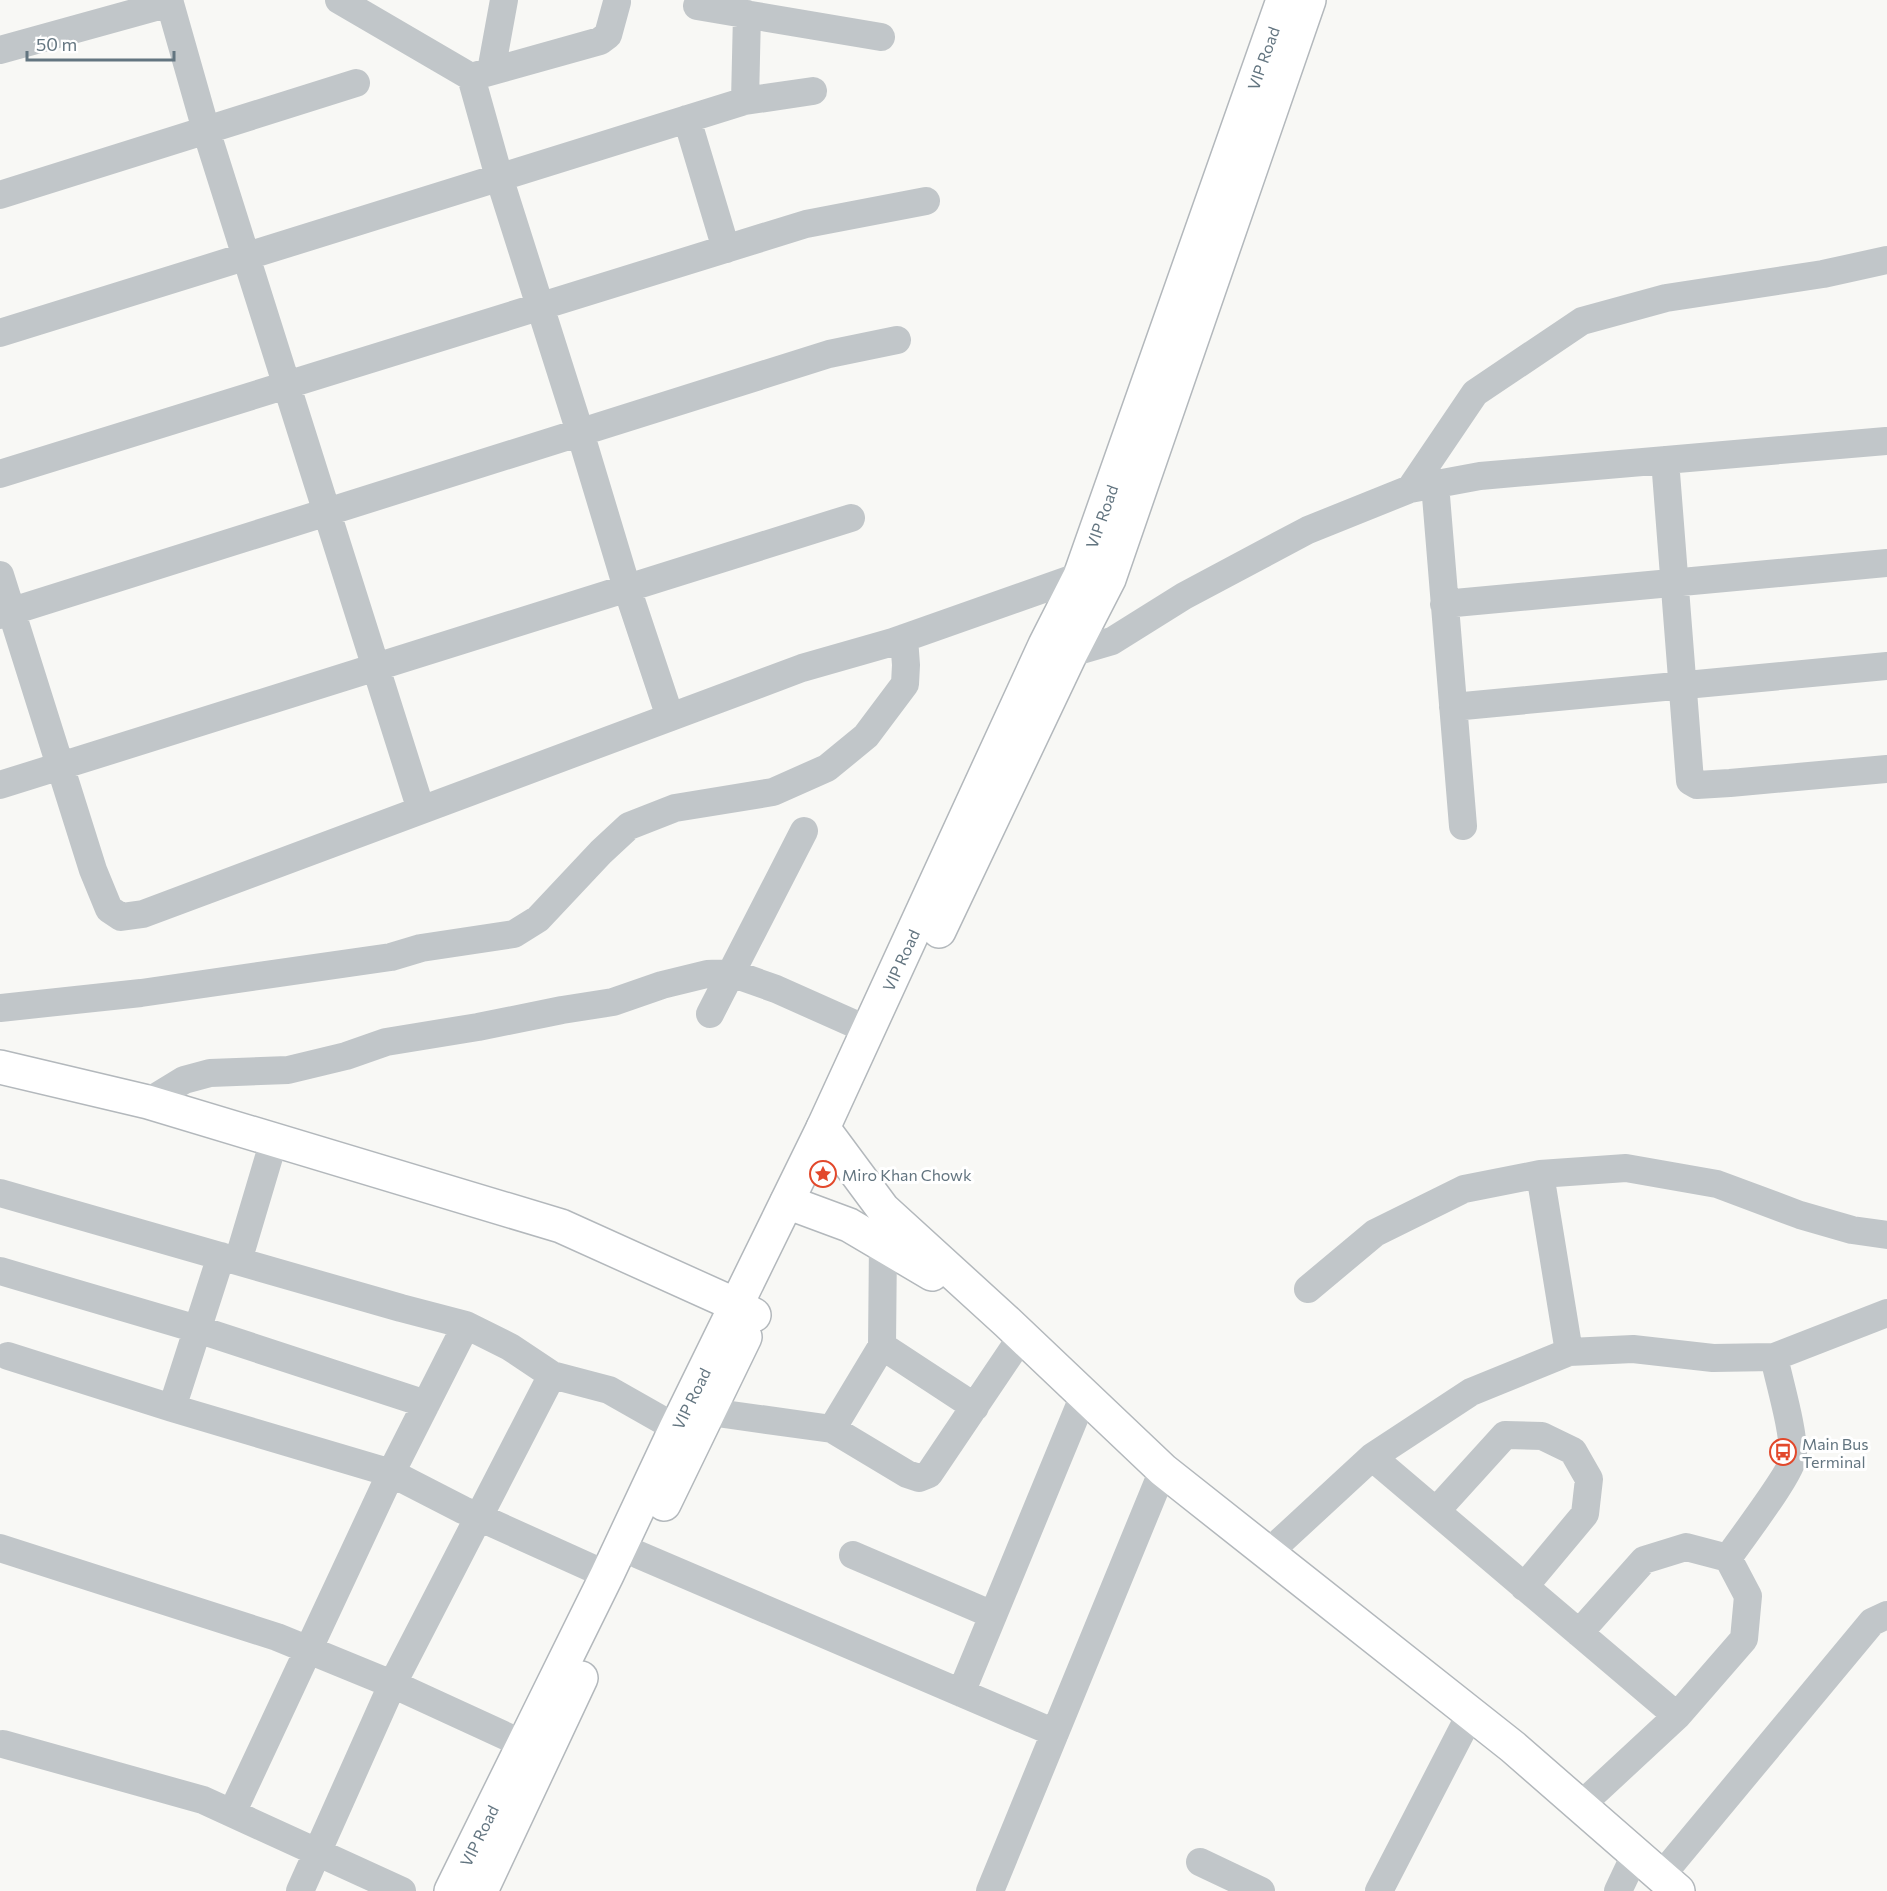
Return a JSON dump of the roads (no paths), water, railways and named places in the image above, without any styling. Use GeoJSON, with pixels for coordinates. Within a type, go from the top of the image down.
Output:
{"type":"FeatureCollection","features":[{"type":"Feature","properties":{"kind":"main road","name":"VIP Road"},"geometry":{"type":"LineString","coordinates":[[451,1891],[607,1575],[675,1428],[746,1310],[830,1137],[1058,649],[1080,576],[1283,0]]}},
{"type":"Feature","properties":{"kind":"main road","name":"VIP Road"},"geometry":{"type":"LineString","coordinates":[[830,1137],[868,1030],[1058,649],[1109,579],[1309,0]]}},
{"type":"Feature","properties":{"kind":"main road"},"geometry":{"type":"LineString","coordinates":[[0,1067],[148,1102],[561,1226],[746,1310]]}},
{"type":"Feature","properties":{"kind":"main road"},"geometry":{"type":"LineString","coordinates":[[830,1137],[883,1209],[1015,1329],[1163,1470],[1513,1747],[1670,1884]]}},
{"type":"Feature","properties":{"kind":"main road"},"geometry":{"type":"LineString","coordinates":[[797,1205],[849,1225],[883,1244],[1015,1329]]}},
{"type":"Feature","properties":{"kind":"main road","name":"VIP Road"},"geometry":{"type":"LineString","coordinates":[[481,1891],[639,1555],[710,1412],[746,1310]]}},
{"type":"Feature","properties":{"kind":"street"},"geometry":{"type":"LineString","coordinates":[[339,0],[481,74],[600,41],[608,35],[617,2]]}},
{"type":"Feature","properties":{"kind":"street"},"geometry":{"type":"LineString","coordinates":[[504,0],[481,74],[499,177],[627,588],[670,717]]}},
{"type":"Feature","properties":{"kind":"street"},"geometry":{"type":"LineString","coordinates":[[0,50],[170,1],[206,130],[421,810]]}},
{"type":"Feature","properties":{"kind":"street"},"geometry":{"type":"LineString","coordinates":[[697,6],[881,37]]}},
{"type":"Feature","properties":{"kind":"street"},"geometry":{"type":"LineString","coordinates":[[745,101],[747,14]]}},
{"type":"Feature","properties":{"kind":"street"},"geometry":{"type":"LineString","coordinates":[[0,195],[356,83]]}},
{"type":"Feature","properties":{"kind":"street"},"geometry":{"type":"LineString","coordinates":[[0,333],[745,101],[813,91]]}},
{"type":"Feature","properties":{"kind":"street"},"geometry":{"type":"LineString","coordinates":[[687,119],[726,249]]}},
{"type":"Feature","properties":{"kind":"street"},"geometry":{"type":"LineString","coordinates":[[0,474],[806,224],[927,201]]}},
{"type":"Feature","properties":{"kind":"street"},"geometry":{"type":"LineString","coordinates":[[1463,825],[1444,604],[1422,486],[1475,393],[1582,321],[1666,298],[1823,274],[1887,260]]}},
{"type":"Feature","properties":{"kind":"street"},"geometry":{"type":"LineString","coordinates":[[6,614],[829,354],[897,340]]}},
{"type":"Feature","properties":{"kind":"street"},"geometry":{"type":"LineString","coordinates":[[1058,649],[1112,641],[1184,596],[1308,530],[1422,486],[1480,476],[1886,441]]}},
{"type":"Feature","properties":{"kind":"street"},"geometry":{"type":"LineString","coordinates":[[1665,460],[1690,781],[1697,784],[1887,769]]}},
{"type":"Feature","properties":{"kind":"street"},"geometry":{"type":"LineString","coordinates":[[0,785],[851,518]]}},
{"type":"Feature","properties":{"kind":"street"},"geometry":{"type":"LineString","coordinates":[[1444,604],[1887,564]]}},
{"type":"Feature","properties":{"kind":"street"},"geometry":{"type":"LineString","coordinates":[[0,575],[6,614],[61,767],[93,870],[109,909],[121,917],[143,914],[802,668],[904,639],[1080,576]]}},
{"type":"Feature","properties":{"kind":"street"},"geometry":{"type":"LineString","coordinates":[[0,1008],[141,993],[391,957],[421,948],[514,934],[538,919],[628,825],[675,808],[773,792],[827,768],[866,736],[905,684],[904,639]]}},
{"type":"Feature","properties":{"kind":"street"},"geometry":{"type":"LineString","coordinates":[[1453,707],[1887,666]]}},
{"type":"Feature","properties":{"kind":"street"},"geometry":{"type":"LineString","coordinates":[[710,1014],[804,831]]}},
{"type":"Feature","properties":{"kind":"street"},"geometry":{"type":"LineString","coordinates":[[148,1102],[184,1080],[210,1073],[288,1070],[346,1056],[386,1042],[613,1002],[662,985],[707,974],[730,973],[776,989],[868,1030]]}},
{"type":"Feature","properties":{"kind":"street"},"geometry":{"type":"LineString","coordinates":[[171,1408],[197,1329],[230,1259],[274,1140]]}},
{"type":"Feature","properties":{"kind":"street"},"geometry":{"type":"LineString","coordinates":[[1308,1289],[1375,1233],[1464,1189],[1540,1174],[1626,1168],[1717,1184],[1800,1215],[1852,1230],[1887,1235]]}},
{"type":"Feature","properties":{"kind":"street"},"geometry":{"type":"LineString","coordinates":[[1540,1174],[1569,1352]]}},
{"type":"Feature","properties":{"kind":"street"},"geometry":{"type":"LineString","coordinates":[[0,1193],[466,1325],[510,1347],[552,1375],[609,1390],[675,1428]]}},
{"type":"Feature","properties":{"kind":"street"},"geometry":{"type":"LineString","coordinates":[[832,1429],[882,1346],[883,1244]]}},
{"type":"Feature","properties":{"kind":"street"},"geometry":{"type":"LineString","coordinates":[[0,1271],[197,1329],[426,1404]]}},
{"type":"Feature","properties":{"kind":"street"},"geometry":{"type":"LineString","coordinates":[[1268,1553],[1372,1457],[1471,1392],[1569,1352],[1633,1348],[1713,1358],[1774,1357],[1887,1313]]}},
{"type":"Feature","properties":{"kind":"street"},"geometry":{"type":"LineString","coordinates":[[232,1813],[391,1473],[466,1325]]}},
{"type":"Feature","properties":{"kind":"street"},"geometry":{"type":"LineString","coordinates":[[710,1412],[832,1429],[907,1474],[919,1478],[929,1474],[975,1407],[1015,1329]]}},
{"type":"Feature","properties":{"kind":"street"},"geometry":{"type":"LineString","coordinates":[[882,1346],[975,1407]]}},
{"type":"Feature","properties":{"kind":"street"},"geometry":{"type":"LineString","coordinates":[[8,1356],[171,1408],[391,1473],[478,1517],[607,1575]]}},
{"type":"Feature","properties":{"kind":"street"},"geometry":{"type":"LineString","coordinates":[[1728,1558],[1783,1479],[1793,1460],[1791,1438],[1774,1357]]}},
{"type":"Feature","properties":{"kind":"street"},"geometry":{"type":"LineString","coordinates":[[300,1891],[392,1685],[552,1375]]}},
{"type":"Feature","properties":{"kind":"street"},"geometry":{"type":"LineString","coordinates":[[961,1693],[1084,1395]]}},
{"type":"Feature","properties":{"kind":"street"},"geometry":{"type":"LineString","coordinates":[[1436,1512],[1505,1435],[1542,1436],[1573,1451],[1589,1479],[1585,1514],[1524,1587]]}},
{"type":"Feature","properties":{"kind":"street"},"geometry":{"type":"LineString","coordinates":[[1372,1457],[1677,1716]]}},
{"type":"Feature","properties":{"kind":"street"},"geometry":{"type":"LineString","coordinates":[[990,1891],[1163,1470]]}},
{"type":"Feature","properties":{"kind":"street"},"geometry":{"type":"LineString","coordinates":[[1579,1633],[1644,1560],[1686,1547],[1728,1558],[1748,1596],[1744,1639],[1677,1716],[1580,1806]]}},
{"type":"Feature","properties":{"kind":"street"},"geometry":{"type":"LineString","coordinates":[[0,1548],[277,1637],[392,1685],[523,1744]]}},
{"type":"Feature","properties":{"kind":"street"},"geometry":{"type":"LineString","coordinates":[[639,1555],[1055,1733]]}},
{"type":"Feature","properties":{"kind":"street"},"geometry":{"type":"LineString","coordinates":[[853,1555],[993,1615]]}},
{"type":"Feature","properties":{"kind":"street"},"geometry":{"type":"LineString","coordinates":[[1670,1884],[1872,1622],[1887,1615]]}},
{"type":"Feature","properties":{"kind":"street"},"geometry":{"type":"LineString","coordinates":[[1379,1891],[1471,1713]]}},
{"type":"Feature","properties":{"kind":"street"},"geometry":{"type":"LineString","coordinates":[[3,1744],[202,1800],[402,1891]]}},
{"type":"Feature","properties":{"kind":"street"},"geometry":{"type":"LineString","coordinates":[[1618,1891],[1635,1855]]}},
{"type":"Feature","properties":{"kind":"street"},"geometry":{"type":"LineString","coordinates":[[1200,1862],[1261,1891]]}},
{"type":"Feature","properties":{"kind":"place","name":"Miro Khan Chowk"},"geometry":{"type":"Point","coordinates":[823,1174]}},
{"type":"Feature","properties":{"kind":"place","name":"Main Bus Terminal"},"geometry":{"type":"Point","coordinates":[1783,1452]}}]}
